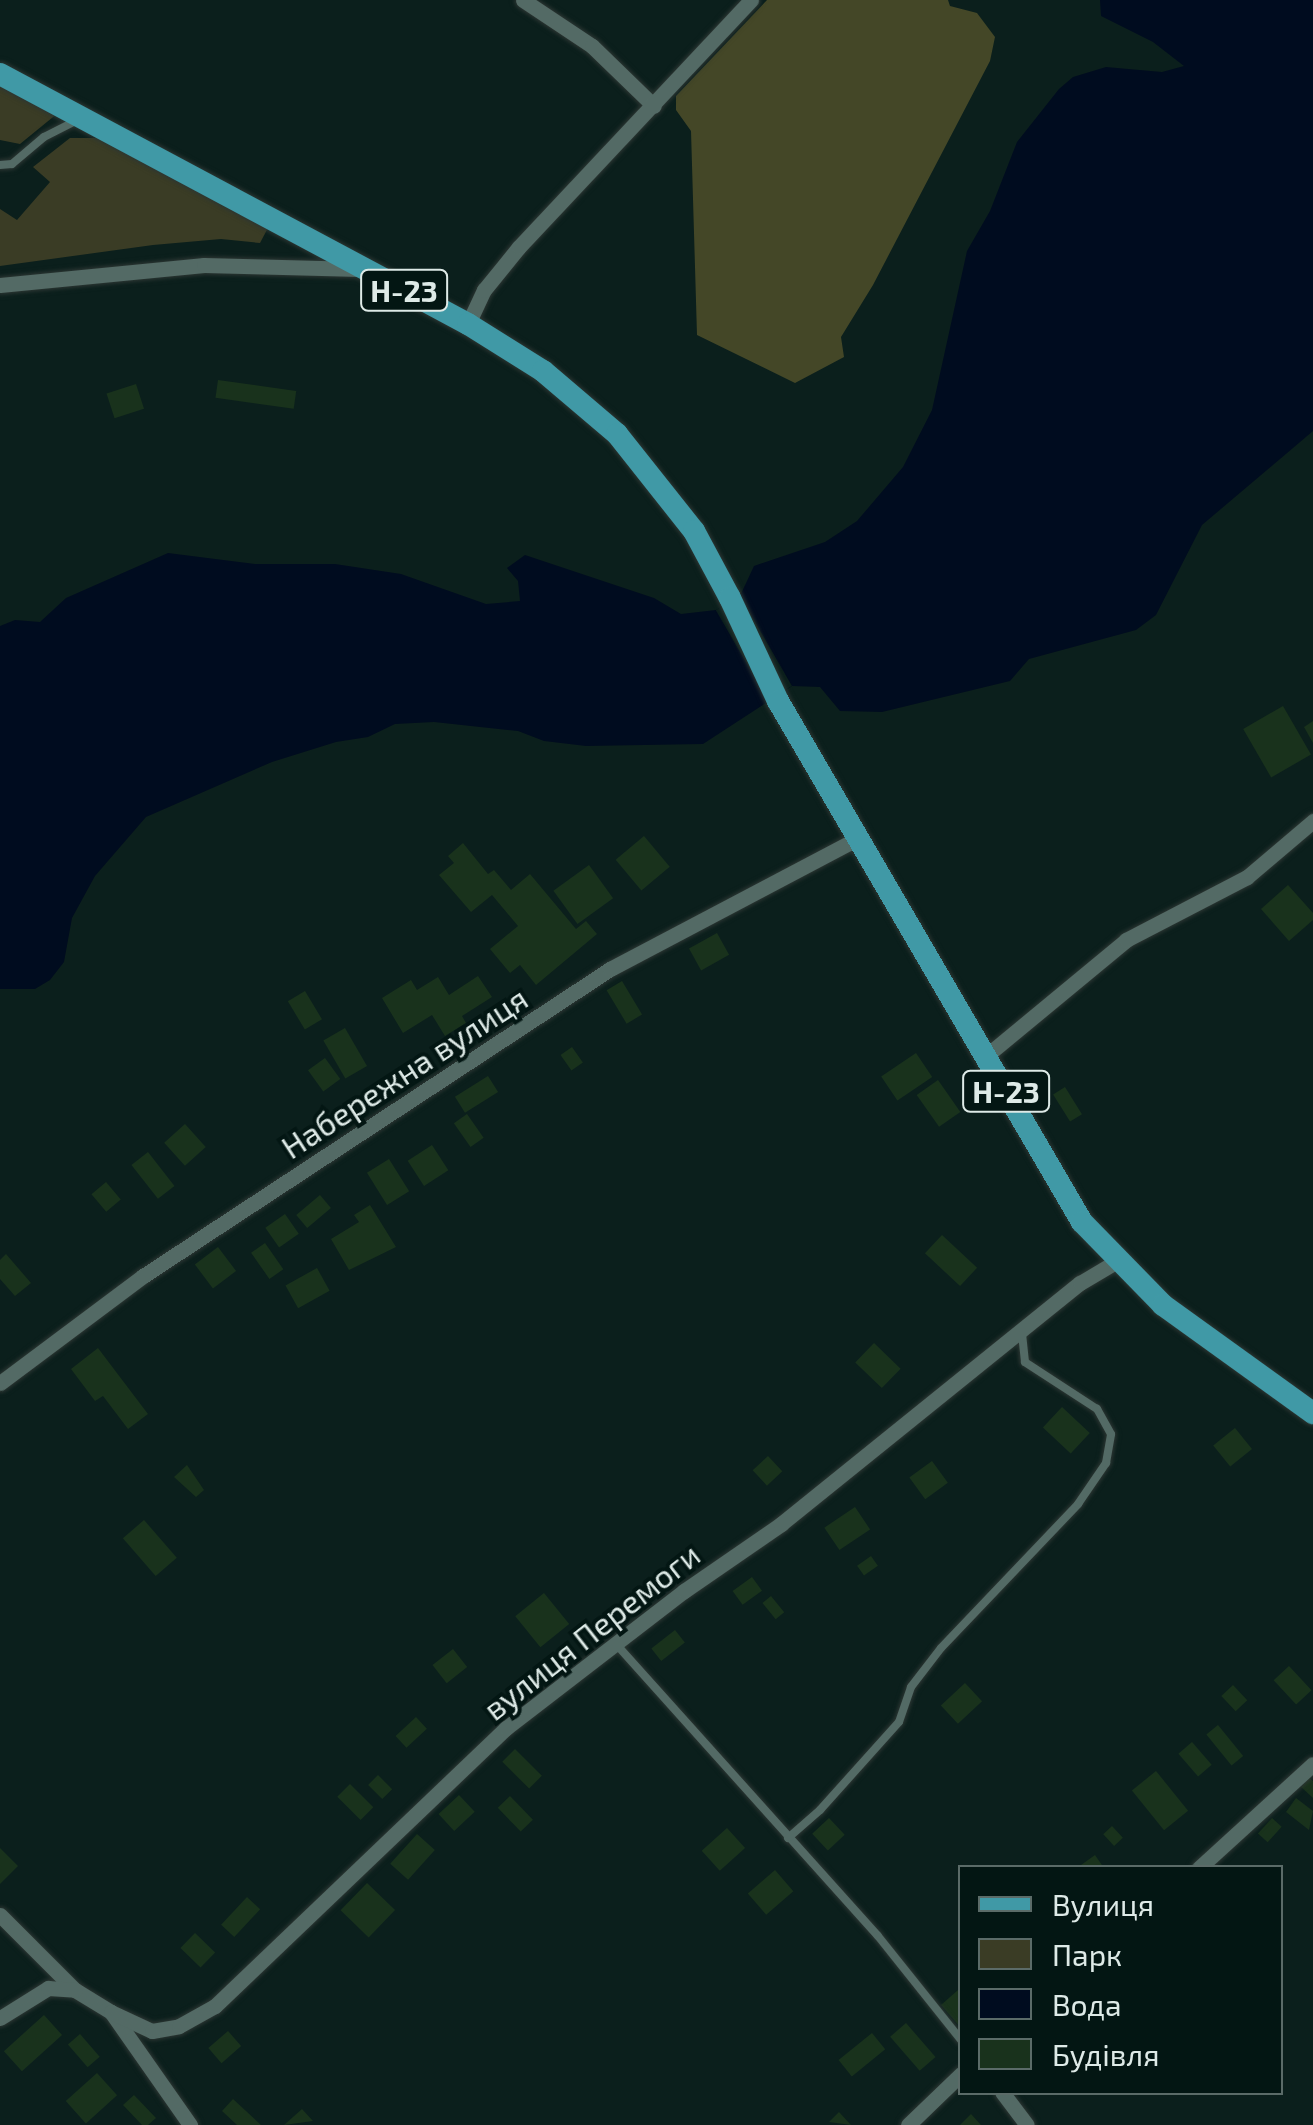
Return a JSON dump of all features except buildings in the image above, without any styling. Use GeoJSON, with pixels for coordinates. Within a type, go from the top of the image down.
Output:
{"type":"FeatureCollection","features":[{"type":"Feature","properties":{"kind":"main road","name":"Н-23"},"geometry":{"type":"LineString","coordinates":[[0,74],[468,324],[543,372],[617,434],[694,531],[778,700],[1082,1222],[1117,1261],[1222,1350],[1313,1413]]}},
{"type":"Feature","properties":{"kind":"street"},"geometry":{"type":"LineString","coordinates":[[524,0],[592,46],[654,106]]}},
{"type":"Feature","properties":{"kind":"street"},"geometry":{"type":"LineString","coordinates":[[468,324],[484,290],[519,247],[751,0]]}},
{"type":"Feature","properties":{"kind":"street"},"geometry":{"type":"LineString","coordinates":[[0,285],[204,265],[364,269]]}},
{"type":"Feature","properties":{"kind":"street"},"geometry":{"type":"LineString","coordinates":[[986,1056],[1126,940],[1246,877],[1313,821]]}},
{"type":"Feature","properties":{"kind":"street","name":"Набережна вулиця"},"geometry":{"type":"LineString","coordinates":[[0,1383],[143,1276],[610,969],[858,838]]}},
{"type":"Feature","properties":{"kind":"street","name":"вулиця Перемоги"},"geometry":{"type":"LineString","coordinates":[[0,1915],[74,1990],[152,2031],[179,2026],[215,2006],[506,1728],[781,1524],[1022,1329],[1117,1261]]}},
{"type":"Feature","properties":{"kind":"street"},"geometry":{"type":"LineString","coordinates":[[1201,1865],[1313,1764]]}},
{"type":"Feature","properties":{"kind":"street"},"geometry":{"type":"LineString","coordinates":[[0,2018],[48,1988],[74,1990]]}},
{"type":"Feature","properties":{"kind":"street"},"geometry":{"type":"LineString","coordinates":[[111,2012],[190,2125]]}},
{"type":"Feature","properties":{"kind":"street"},"geometry":{"type":"LineString","coordinates":[[908,2125],[958,2076]]}},
{"type":"Feature","properties":{"kind":"street"},"geometry":{"type":"LineString","coordinates":[[1004,2095],[1027,2125]]}},
{"type":"Feature","properties":{"kind":"lane"},"geometry":{"type":"LineString","coordinates":[[0,164],[12,164],[44,138],[82,118]]}},
{"type":"Feature","properties":{"kind":"lane"},"geometry":{"type":"LineString","coordinates":[[788,1838],[820,1810],[899,1722],[910,1687],[941,1648],[1078,1504],[1106,1462],[1111,1434],[1097,1409],[1026,1362],[1022,1329]]}},
{"type":"Feature","properties":{"kind":"lane"},"geometry":{"type":"LineString","coordinates":[[616,1644],[878,1936],[958,2037]]}},
{"type":"Feature","properties":{"kind":"green space"},"geometry":{"type":"Polygon","coordinates":[[[767,0],[948,0],[950,6],[977,13],[995,37],[990,61],[873,285],[841,337],[844,357],[795,383],[697,335],[691,131],[676,110],[676,96],[767,0]]]}},
{"type":"Feature","properties":{"kind":"green space"},"geometry":{"type":"Polygon","coordinates":[[[0,81],[58,113],[20,144],[0,140],[0,81]]]}},
{"type":"Feature","properties":{"kind":"green space"},"geometry":{"type":"Polygon","coordinates":[[[70,138],[102,138],[269,226],[260,243],[221,239],[153,245],[0,266],[0,209],[17,220],[50,182],[33,167],[70,138]]]}},
{"type":"Feature","properties":{"kind":"water"},"geometry":{"type":"Polygon","coordinates":[[[1100,0],[1313,0],[1313,431],[1202,525],[1156,615],[1136,630],[1029,659],[1010,681],[882,712],[840,711],[820,687],[792,686],[703,744],[586,746],[544,741],[518,731],[434,722],[395,724],[368,737],[336,742],[272,762],[146,817],[95,876],[72,918],[64,962],[50,980],[35,989],[0,989],[0,626],[15,620],[40,622],[66,598],[168,553],[255,564],[335,564],[401,574],[486,604],[520,601],[518,581],[507,568],[525,555],[654,598],[681,614],[716,610],[740,596],[754,566],[825,542],[857,521],[903,467],[932,410],[967,251],[990,211],[1017,142],[1059,89],[1073,77],[1106,67],[1162,72],[1184,66],[1153,42],[1101,16],[1100,0]]]}},
{"type":"Feature","properties":{"kind":"pier"},"geometry":{"type":"Polygon","coordinates":[[[740,596],[792,686],[768,700],[716,610],[740,596]]]}}]}
